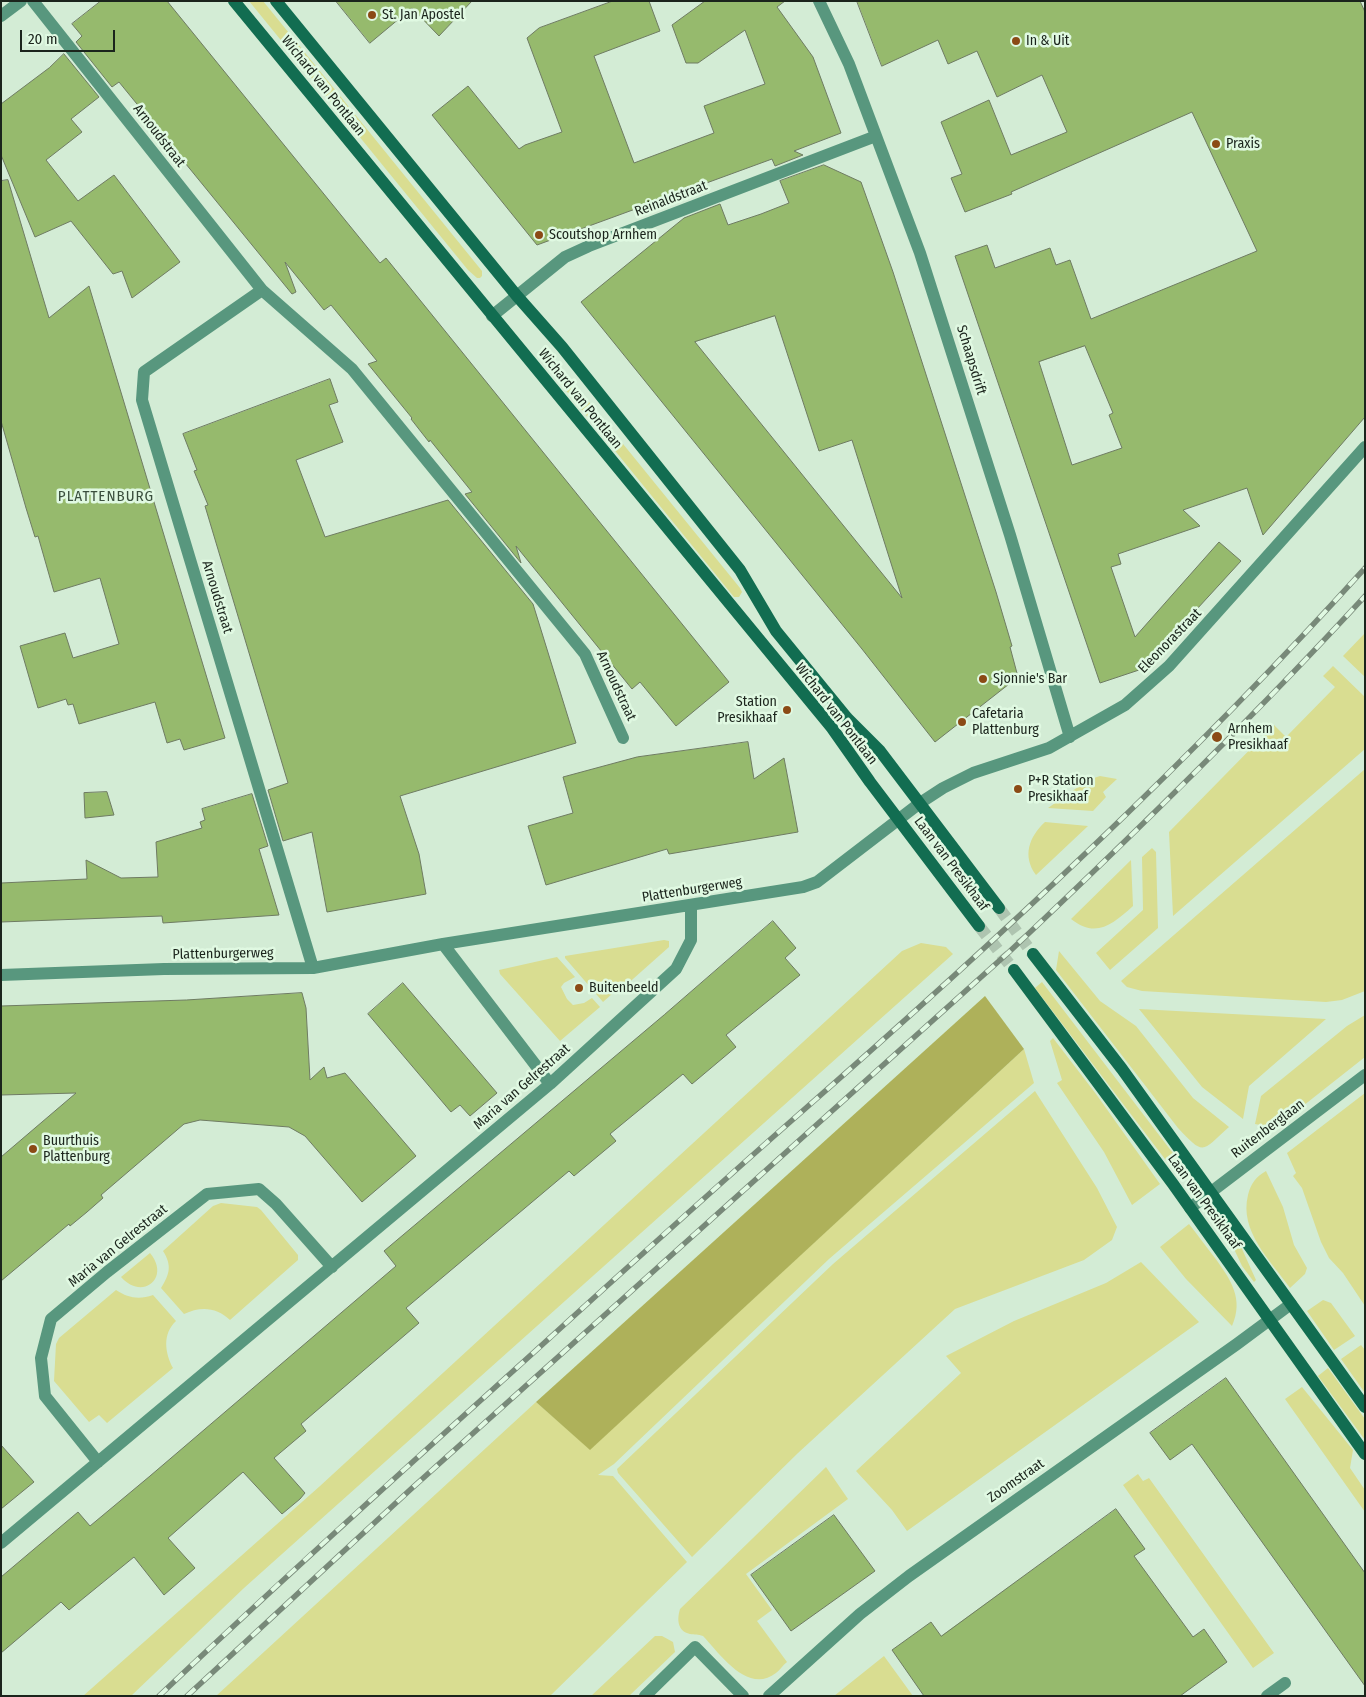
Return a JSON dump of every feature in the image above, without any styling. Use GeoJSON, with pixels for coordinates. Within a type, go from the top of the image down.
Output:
{"type":"FeatureCollection","features":[{"type":"Feature","properties":{"kind":"street"},"geometry":{"type":"LineString","coordinates":[[1,16],[21,1]]}},
{"type":"Feature","properties":{"kind":"street","name":"Arnoudstraat"},"geometry":{"type":"LineString","coordinates":[[33,1],[262,290],[352,369],[585,654],[623,738]]}},
{"type":"Feature","properties":{"kind":"street","name":"Wichard van Pontlaan"},"geometry":{"type":"LineString","coordinates":[[234,1],[832,728],[899,820]]}},
{"type":"Feature","properties":{"kind":"street","name":"Wichard van Pontlaan"},"geometry":{"type":"LineString","coordinates":[[276,1],[517,296],[562,347],[740,570],[776,631],[847,718],[880,751],[920,803]]}},
{"type":"Feature","properties":{"kind":"street","name":"Schaapsdrift"},"geometry":{"type":"LineString","coordinates":[[819,1],[849,64],[920,252],[1012,544],[1070,737]]}},
{"type":"Feature","properties":{"kind":"street","name":"Reinaldstraat"},"geometry":{"type":"LineString","coordinates":[[492,316],[565,257],[589,246],[876,136]]}},
{"type":"Feature","properties":{"kind":"street","name":"Arnoudstraat"},"geometry":{"type":"LineString","coordinates":[[262,290],[144,372],[142,400],[313,968]]}},
{"type":"Feature","properties":{"kind":"street","name":"Eleonorastraat"},"geometry":{"type":"LineString","coordinates":[[920,803],[943,788],[973,773],[1049,748],[1125,704],[1169,666],[1365,446]]}},
{"type":"Feature","properties":{"kind":"street","name":"Plattenburgerweg"},"geometry":{"type":"LineString","coordinates":[[1,976],[164,969],[313,968],[443,944],[803,887],[817,882],[920,803]]}},
{"type":"Feature","properties":{"kind":"street","name":"Laan van Presikhaaf"},"geometry":{"type":"LineString","coordinates":[[920,803],[1000,908]]}},
{"type":"Feature","properties":{"kind":"street","name":"Laan van Presikhaaf"},"geometry":{"type":"LineString","coordinates":[[899,820],[979,926]]}},
{"type":"Feature","properties":{"kind":"street","name":"Maria van Gelrestraat"},"geometry":{"type":"LineString","coordinates":[[1,1543],[550,1084],[676,968],[691,940],[691,905]]}},
{"type":"Feature","properties":{"kind":"street"},"geometry":{"type":"LineString","coordinates":[[443,944],[550,1084]]}},
{"type":"Feature","properties":{"kind":"street","name":"Laan van Presikhaaf"},"geometry":{"type":"LineString","coordinates":[[1033,954],[1122,1069],[1365,1407]]}},
{"type":"Feature","properties":{"kind":"street","name":"Laan van Presikhaaf"},"geometry":{"type":"LineString","coordinates":[[1014,970],[1190,1208],[1365,1454]]}},
{"type":"Feature","properties":{"kind":"street","name":"Ruitenberglaan"},"geometry":{"type":"LineString","coordinates":[[1190,1208],[1365,1075]]}},
{"type":"Feature","properties":{"kind":"street","name":"Maria van Gelrestraat"},"geometry":{"type":"LineString","coordinates":[[98,1462],[45,1396],[42,1358],[51,1319],[107,1272],[207,1194],[258,1189],[276,1204],[332,1267]]}},
{"type":"Feature","properties":{"kind":"street","name":"Zoomstraat"},"geometry":{"type":"LineString","coordinates":[[769,1696],[860,1614],[909,1576],[1291,1304]]}},
{"type":"Feature","properties":{"kind":"street"},"geometry":{"type":"LineString","coordinates":[[645,1696],[695,1646],[743,1696]]}},
{"type":"Feature","properties":{"kind":"street"},"geometry":{"type":"LineString","coordinates":[[1267,1696],[1284,1683]]}},
{"type":"Feature","properties":{"kind":"green space"},"geometry":{"type":"Polygon","coordinates":[[[249,1],[263,1],[482,271],[480,278],[477,278],[468,270],[249,1]]]}},
{"type":"Feature","properties":{"kind":"green space"},"geometry":{"type":"Polygon","coordinates":[[[563,370],[740,588],[742,592],[739,597],[734,597],[555,377],[563,370]]]}},
{"type":"Feature","properties":{"kind":"green space"},"geometry":{"type":"Polygon","coordinates":[[[1365,633],[1365,677],[1343,656],[1365,633]]]}},
{"type":"Feature","properties":{"kind":"green space"},"geometry":{"type":"Polygon","coordinates":[[[1333,666],[1365,697],[1365,749],[1173,916],[1169,832],[1274,725],[1286,737],[1335,687],[1323,676],[1333,666]]]}},
{"type":"Feature","properties":{"kind":"green space"},"geometry":{"type":"Polygon","coordinates":[[[1365,769],[1365,991],[1342,1000],[1326,1002],[1142,991],[1127,987],[1121,981],[1365,769]]]}},
{"type":"Feature","properties":{"kind":"green space"},"geometry":{"type":"Polygon","coordinates":[[[1100,776],[1117,779],[1103,792],[1106,797],[1093,811],[1048,808],[1088,780],[1100,776]]]}},
{"type":"Feature","properties":{"kind":"green space"},"geometry":{"type":"Polygon","coordinates":[[[1045,822],[1088,826],[1036,875],[1029,861],[1029,847],[1031,840],[1045,822]]]}},
{"type":"Feature","properties":{"kind":"green space"},"geometry":{"type":"Polygon","coordinates":[[[1152,848],[1156,852],[1158,928],[1110,970],[1096,953],[1143,910],[1142,857],[1152,848]]]}},
{"type":"Feature","properties":{"kind":"green space"},"geometry":{"type":"Polygon","coordinates":[[[1131,860],[1133,906],[1104,927],[1088,928],[1071,919],[1131,860]]]}},
{"type":"Feature","properties":{"kind":"green space"},"geometry":{"type":"Polygon","coordinates":[[[664,940],[669,941],[669,947],[624,987],[622,985],[603,1002],[565,958],[565,956],[664,940]]]}},
{"type":"Feature","properties":{"kind":"green space"},"geometry":{"type":"Polygon","coordinates":[[[921,943],[946,947],[953,954],[244,1588],[131,1696],[83,1696],[320,1486],[902,951],[921,943]]]}},
{"type":"Feature","properties":{"kind":"green space"},"geometry":{"type":"Polygon","coordinates":[[[1059,951],[1100,1001],[1136,1026],[1193,1098],[1229,1127],[1208,1146],[1199,1147],[1178,1128],[1056,970],[1059,951]]]}},
{"type":"Feature","properties":{"kind":"green space"},"geometry":{"type":"Polygon","coordinates":[[[557,957],[575,977],[564,983],[561,987],[567,999],[573,1005],[584,1003],[592,998],[600,1007],[560,1041],[500,974],[499,970],[557,957]]]}},
{"type":"Feature","properties":{"kind":"green space"},"geometry":{"type":"Polygon","coordinates":[[[1042,982],[1182,1165],[1174,1171],[1035,988],[1042,982]]]}},
{"type":"Feature","properties":{"kind":"green space"},"geometry":{"type":"Polygon","coordinates":[[[985,996],[1024,1049],[590,1450],[536,1402],[985,996]]]}},
{"type":"Feature","properties":{"kind":"green space"},"geometry":{"type":"Polygon","coordinates":[[[1139,1009],[1326,1019],[1249,1086],[1243,1119],[1202,1087],[1139,1009]]]}},
{"type":"Feature","properties":{"kind":"green space"},"geometry":{"type":"Polygon","coordinates":[[[1365,1015],[1365,1057],[1275,1128],[1255,1124],[1261,1096],[1347,1026],[1365,1015]]]}},
{"type":"Feature","properties":{"kind":"green space"},"geometry":{"type":"Polygon","coordinates":[[[1053,1038],[1096,1094],[1160,1184],[1132,1205],[1104,1152],[1057,1083],[1062,1080],[1050,1041],[1053,1038]]]}},
{"type":"Feature","properties":{"kind":"green space"},"geometry":{"type":"Polygon","coordinates":[[[1024,1049],[1034,1083],[829,1259],[614,1464],[598,1475],[613,1476],[687,1562],[550,1696],[216,1696],[536,1402],[590,1449],[1024,1049]]]}},
{"type":"Feature","properties":{"kind":"green space"},"geometry":{"type":"Polygon","coordinates":[[[1035,1091],[1097,1188],[1117,1227],[1112,1240],[1084,1260],[955,1309],[798,1453],[692,1557],[618,1473],[617,1469],[833,1264],[1035,1091]]]}},
{"type":"Feature","properties":{"kind":"green space"},"geometry":{"type":"Polygon","coordinates":[[[1365,1093],[1365,1306],[1343,1273],[1329,1258],[1321,1242],[1302,1188],[1293,1176],[1296,1173],[1287,1153],[1365,1093]]]}},
{"type":"Feature","properties":{"kind":"green space"},"geometry":{"type":"Polygon","coordinates":[[[1266,1171],[1283,1207],[1294,1245],[1307,1268],[1305,1274],[1290,1288],[1258,1244],[1248,1221],[1246,1208],[1249,1191],[1254,1181],[1266,1171]]]}},
{"type":"Feature","properties":{"kind":"green space"},"geometry":{"type":"Polygon","coordinates":[[[221,1203],[257,1207],[298,1255],[298,1260],[230,1320],[220,1312],[208,1309],[190,1311],[184,1314],[161,1288],[169,1270],[168,1261],[163,1251],[213,1206],[221,1203]]]}},
{"type":"Feature","properties":{"kind":"green space"},"geometry":{"type":"Polygon","coordinates":[[[1189,1224],[1231,1282],[1237,1307],[1232,1326],[1186,1279],[1160,1247],[1189,1224]]]}},
{"type":"Feature","properties":{"kind":"green space"},"geometry":{"type":"Polygon","coordinates":[[[1226,1228],[1242,1249],[1256,1280],[1254,1282],[1242,1266],[1226,1232],[1226,1228]]]}},
{"type":"Feature","properties":{"kind":"green space"},"geometry":{"type":"Polygon","coordinates":[[[150,1253],[156,1262],[157,1271],[156,1278],[151,1283],[145,1287],[137,1287],[129,1284],[121,1277],[150,1253]]]}},
{"type":"Feature","properties":{"kind":"green space"},"geometry":{"type":"Polygon","coordinates":[[[1141,1262],[1199,1322],[907,1531],[892,1510],[856,1471],[961,1373],[946,1356],[1014,1321],[1106,1283],[1141,1262]]]}},
{"type":"Feature","properties":{"kind":"green space"},"geometry":{"type":"Polygon","coordinates":[[[116,1290],[134,1297],[153,1295],[176,1321],[168,1332],[166,1344],[173,1368],[107,1423],[99,1415],[89,1422],[54,1381],[56,1344],[59,1338],[116,1290]]]}},
{"type":"Feature","properties":{"kind":"green space"},"geometry":{"type":"Polygon","coordinates":[[[1323,1300],[1331,1303],[1355,1336],[1334,1350],[1307,1311],[1323,1300]]]}},
{"type":"Feature","properties":{"kind":"green space"},"geometry":{"type":"Polygon","coordinates":[[[1361,1345],[1365,1350],[1365,1393],[1341,1359],[1361,1345]]]}},
{"type":"Feature","properties":{"kind":"green space"},"geometry":{"type":"Polygon","coordinates":[[[1328,1368],[1365,1419],[1365,1440],[1318,1376],[1328,1368]]]}},
{"type":"Feature","properties":{"kind":"green space"},"geometry":{"type":"Polygon","coordinates":[[[1302,1387],[1353,1450],[1350,1468],[1365,1490],[1365,1512],[1285,1399],[1302,1387]]]}},
{"type":"Feature","properties":{"kind":"green space"},"geometry":{"type":"Polygon","coordinates":[[[826,1467],[848,1499],[746,1574],[772,1610],[757,1621],[787,1662],[776,1673],[766,1678],[755,1679],[745,1676],[735,1670],[703,1636],[690,1634],[680,1627],[678,1617],[680,1609],[826,1467]]]}},
{"type":"Feature","properties":{"kind":"green space"},"geometry":{"type":"Polygon","coordinates":[[[1138,1474],[1143,1481],[1149,1478],[1274,1653],[1253,1668],[1123,1485],[1138,1474]]]}},
{"type":"Feature","properties":{"kind":"green space"},"geometry":{"type":"Polygon","coordinates":[[[655,1636],[662,1636],[673,1642],[675,1652],[629,1696],[591,1696],[655,1636]]]}},
{"type":"Feature","properties":{"kind":"green space"},"geometry":{"type":"Polygon","coordinates":[[[884,1656],[913,1696],[834,1696],[884,1656]]]}},
{"type":"Feature","properties":{"kind":"building"},"geometry":{"type":"Polygon","coordinates":[[[101,1],[167,1],[380,263],[386,258],[729,682],[676,726],[640,682],[632,689],[516,546],[521,563],[465,494],[472,492],[430,440],[429,442],[368,364],[377,361],[331,305],[324,310],[285,262],[296,292],[292,294],[119,82],[112,87],[76,42],[82,36],[72,24],[101,1]]]}},
{"type":"Feature","properties":{"kind":"building","name":"St. Jan Apostel"},"geometry":{"type":"Polygon","coordinates":[[[336,1],[472,1],[439,36],[412,8],[370,43],[336,1]]]}},
{"type":"Feature","properties":{"kind":"building"},"geometry":{"type":"Polygon","coordinates":[[[613,1],[649,1],[660,31],[594,56],[634,163],[714,133],[704,106],[765,84],[745,30],[698,63],[686,63],[672,25],[705,1],[785,1],[777,7],[813,57],[841,133],[794,151],[803,155],[775,166],[772,159],[537,245],[432,115],[468,86],[519,149],[525,145],[562,132],[527,38],[539,28],[613,1]]]}},
{"type":"Feature","properties":{"kind":"building"},"geometry":{"type":"Polygon","coordinates":[[[857,1],[1360,1],[1365,12],[1365,417],[1263,535],[1247,488],[1183,510],[1200,526],[1118,554],[1121,564],[1111,567],[1135,637],[1219,542],[1241,561],[1142,669],[1100,683],[955,256],[987,245],[995,268],[1050,248],[1056,265],[1070,260],[1091,319],[1257,251],[1192,112],[1011,192],[1012,194],[965,212],[951,178],[962,174],[941,122],[989,100],[1011,155],[1067,132],[1042,75],[997,97],[977,51],[948,64],[938,40],[882,66],[857,1]],[[1085,346],[1039,362],[1072,465],[1122,448],[1109,415],[1113,413],[1085,346]]]}},
{"type":"Feature","properties":{"kind":"building"},"geometry":{"type":"Polygon","coordinates":[[[64,54],[99,97],[71,119],[82,132],[46,160],[78,201],[114,175],[180,262],[132,298],[122,271],[113,274],[71,221],[35,237],[1,155],[1,104],[49,68],[64,54]]]}},
{"type":"Feature","properties":{"kind":"building"},"geometry":{"type":"Polygon","coordinates":[[[824,165],[861,182],[893,272],[1012,646],[1010,647],[1018,677],[935,742],[581,302],[684,218],[720,204],[728,225],[789,203],[780,181],[824,165]],[[775,316],[695,342],[902,598],[852,440],[819,451],[775,316]]]}},
{"type":"Feature","properties":{"kind":"building"},"geometry":{"type":"Polygon","coordinates":[[[8,180],[49,318],[89,286],[225,738],[184,750],[180,739],[167,743],[155,702],[79,724],[73,704],[68,705],[66,699],[38,708],[20,646],[65,633],[73,658],[119,644],[100,578],[54,592],[38,536],[35,537],[26,508],[1,421],[1,181],[8,180]]]}},
{"type":"Feature","properties":{"kind":"building"},"geometry":{"type":"Polygon","coordinates":[[[330,379],[338,402],[329,405],[343,442],[296,460],[325,537],[448,500],[533,604],[576,743],[400,796],[419,854],[426,894],[327,912],[312,832],[283,841],[268,790],[288,783],[205,506],[208,505],[194,471],[197,470],[183,434],[330,379]]]}},
{"type":"Feature","properties":{"kind":"building"},"geometry":{"type":"Polygon","coordinates":[[[748,742],[754,779],[784,758],[798,832],[669,854],[667,849],[546,885],[528,826],[573,813],[563,777],[637,757],[748,742]]]}},
{"type":"Feature","properties":{"kind":"building"},"geometry":{"type":"Polygon","coordinates":[[[107,792],[114,815],[85,818],[84,793],[107,792]]]}},
{"type":"Feature","properties":{"kind":"building"},"geometry":{"type":"Polygon","coordinates":[[[252,794],[268,846],[259,849],[279,915],[163,923],[162,916],[1,922],[1,883],[87,879],[86,860],[121,878],[158,877],[156,842],[202,828],[200,822],[205,820],[202,809],[252,794]]]}},
{"type":"Feature","properties":{"kind":"building"},"geometry":{"type":"Polygon","coordinates":[[[773,921],[796,948],[785,958],[800,975],[726,1035],[736,1047],[692,1084],[683,1074],[610,1134],[616,1141],[574,1176],[569,1171],[406,1308],[419,1323],[301,1424],[306,1431],[274,1458],[305,1493],[300,1499],[282,1514],[243,1472],[168,1538],[195,1568],[164,1595],[134,1557],[69,1610],[61,1602],[1,1653],[1,1577],[78,1512],[90,1526],[150,1476],[396,1266],[384,1251],[773,921]]]}},
{"type":"Feature","properties":{"kind":"building"},"geometry":{"type":"Polygon","coordinates":[[[403,983],[497,1093],[470,1116],[460,1105],[451,1112],[368,1014],[403,983]]]}},
{"type":"Feature","properties":{"kind":"building"},"geometry":{"type":"Polygon","coordinates":[[[302,993],[306,1008],[310,1080],[324,1067],[327,1078],[345,1073],[416,1156],[362,1202],[305,1136],[289,1127],[200,1120],[184,1124],[101,1195],[103,1198],[87,1212],[70,1226],[69,1224],[1,1281],[1,1157],[76,1093],[1,1095],[1,1006],[186,1000],[302,993]]]}},
{"type":"Feature","properties":{"kind":"building"},"geometry":{"type":"Polygon","coordinates":[[[1226,1378],[1365,1573],[1365,1686],[1192,1444],[1170,1460],[1150,1433],[1226,1378]]]}},
{"type":"Feature","properties":{"kind":"building"},"geometry":{"type":"Polygon","coordinates":[[[1,1445],[34,1482],[1,1509],[1,1445]]]}},
{"type":"Feature","properties":{"kind":"building"},"geometry":{"type":"Polygon","coordinates":[[[1116,1509],[1145,1549],[1134,1556],[1193,1637],[1204,1629],[1227,1662],[1180,1696],[924,1696],[892,1650],[931,1622],[941,1636],[1116,1509]]]}},
{"type":"Feature","properties":{"kind":"building"},"geometry":{"type":"Polygon","coordinates":[[[834,1515],[875,1571],[791,1631],[751,1575],[834,1515]]]}},
{"type":"Feature","properties":{"kind":"tunnel"},"geometry":{"type":"LineString","coordinates":[[999,908],[1033,954]]}},
{"type":"Feature","properties":{"kind":"tunnel"},"geometry":{"type":"LineString","coordinates":[[979,926],[1014,970]]}},
{"type":"Feature","properties":{"kind":"railway"},"geometry":{"type":"LineString","coordinates":[[159,1696],[391,1481],[664,1234],[945,984],[1089,850],[1230,711],[1365,568]]}},
{"type":"Feature","properties":{"kind":"railway"},"geometry":{"type":"LineString","coordinates":[[187,1696],[411,1489],[1009,952],[1190,777],[1365,596]]}},
{"type":"Feature","properties":{"kind":"place","name":"St. Jan Apostel"},"geometry":{"type":"Point","coordinates":[372,15]}},
{"type":"Feature","properties":{"kind":"place","name":"In & Uit"},"geometry":{"type":"Point","coordinates":[1016,41]}},
{"type":"Feature","properties":{"kind":"place","name":"Praxis"},"geometry":{"type":"Point","coordinates":[1216,144]}},
{"type":"Feature","properties":{"kind":"place","name":"Scoutshop Arnhem"},"geometry":{"type":"Point","coordinates":[539,235]}},
{"type":"Feature","properties":{"kind":"place","name":"Sjonnie's Bar"},"geometry":{"type":"Point","coordinates":[983,679]}},
{"type":"Feature","properties":{"kind":"place","name":"Station Presikhaaf"},"geometry":{"type":"Point","coordinates":[787,710]}},
{"type":"Feature","properties":{"kind":"place","name":"Cafetaria Plattenburg"},"geometry":{"type":"Point","coordinates":[962,722]}},
{"type":"Feature","properties":{"kind":"place","name":"Arnhem Presikhaaf"},"geometry":{"type":"Point","coordinates":[1217,737]}},
{"type":"Feature","properties":{"kind":"place","name":"P+R Station Presikhaaf"},"geometry":{"type":"Point","coordinates":[1018,789]}},
{"type":"Feature","properties":{"kind":"place","name":"Buitenbeeld"},"geometry":{"type":"Point","coordinates":[579,988]}},
{"type":"Feature","properties":{"kind":"place","name":"Buurthuis Plattenburg"},"geometry":{"type":"Point","coordinates":[33,1149]}},
{"type":"Feature","properties":{"kind":"district","name":"PLATTENBURG"},"geometry":{"type":"Point","coordinates":[106,497]}}]}
